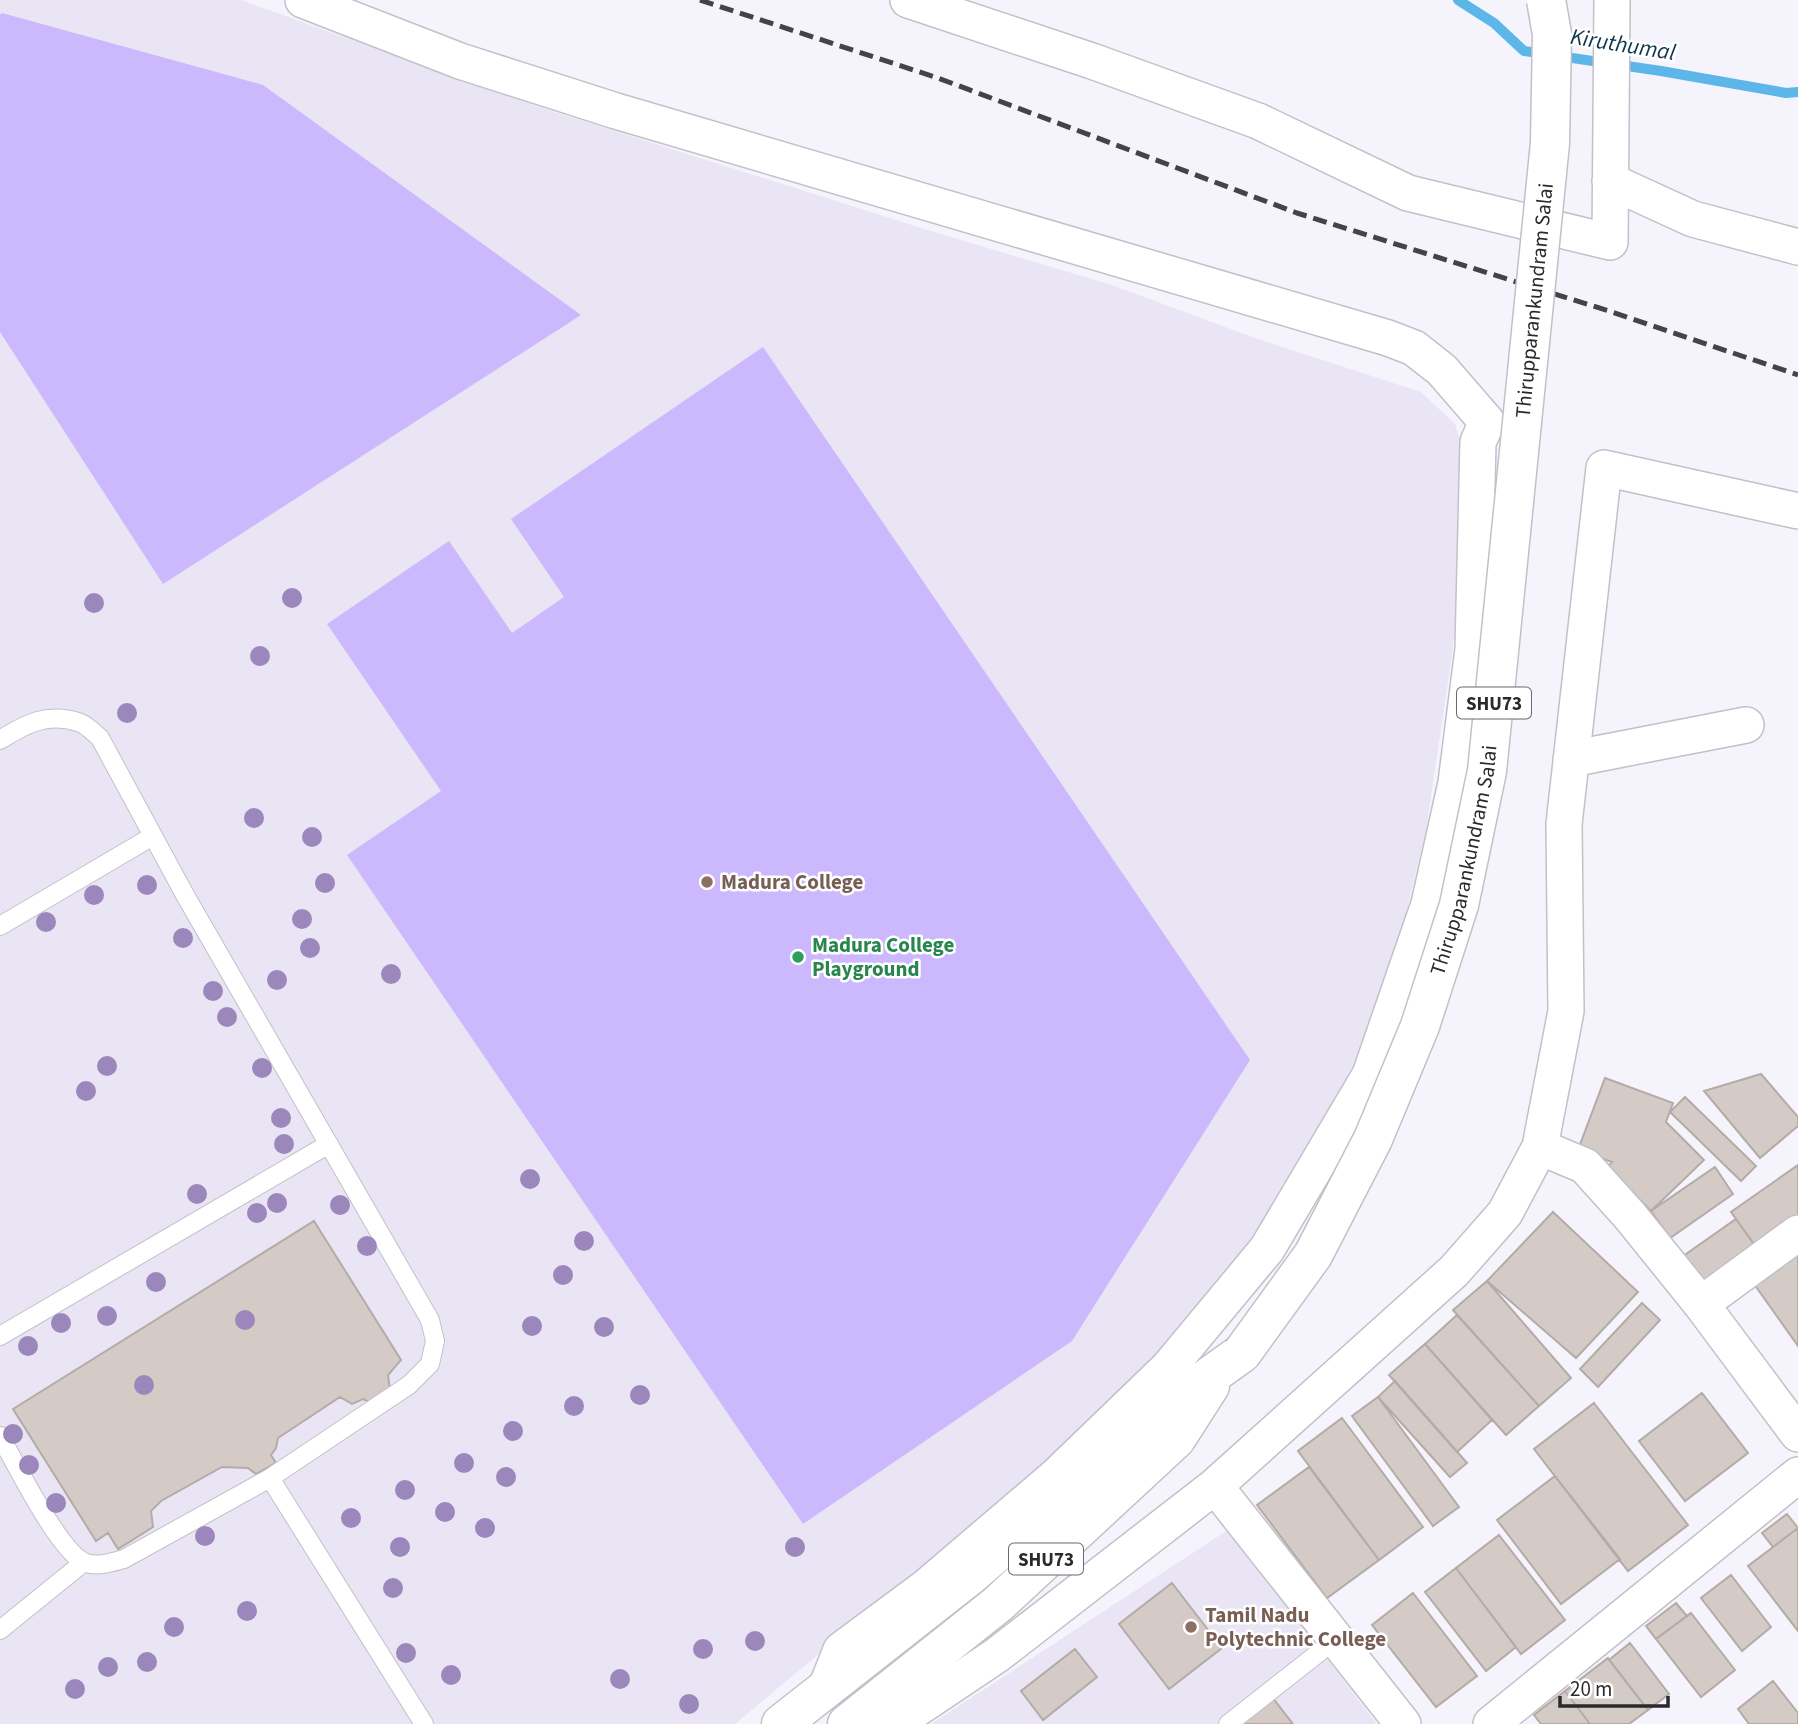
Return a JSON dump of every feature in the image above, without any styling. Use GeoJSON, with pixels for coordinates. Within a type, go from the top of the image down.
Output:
{"type":"FeatureCollection","features":[{"type":"Feature","properties":{"kind":"main road","name":"Thirupparankundram Salai"},"geometry":{"type":"LineString","coordinates":[[848,1724],[998,1604],[1176,1439],[1313,1255],[1373,1139],[1420,1026],[1459,905],[1487,771],[1547,170],[1552,34],[1546,0]]}},
{"type":"Feature","properties":{"kind":"main road","name":"Thirupparankundram Salai"},"geometry":{"type":"LineString","coordinates":[[781,1724],[972,1574],[1153,1417],[1231,1362]]}},
{"type":"Feature","properties":{"kind":"street"},"geometry":{"type":"LineString","coordinates":[[303,0],[460,61],[603,107],[1388,338],[1414,348],[1442,370],[1487,422],[1478,442],[1473,649],[1456,783],[1429,904],[1370,1076],[1267,1249],[1169,1367],[1056,1476],[926,1587],[841,1650],[826,1688]]}},
{"type":"Feature","properties":{"kind":"street"},"geometry":{"type":"LineString","coordinates":[[908,0],[1092,61],[1258,121],[1408,193],[1610,242],[1612,0]]}},
{"type":"Feature","properties":{"kind":"street"},"geometry":{"type":"LineString","coordinates":[[1610,181],[1693,219],[1798,247]]}},
{"type":"Feature","properties":{"kind":"street"},"geometry":{"type":"LineString","coordinates":[[848,1724],[900,1720],[997,1655],[1215,1486],[1454,1271],[1504,1213],[1540,1147],[1566,1011],[1564,824],[1604,468],[1798,511]]}},
{"type":"Feature","properties":{"kind":"street"},"geometry":{"type":"LineString","coordinates":[[1571,759],[1745,726]]}},
{"type":"Feature","properties":{"kind":"street"},"geometry":{"type":"LineString","coordinates":[[1540,1147],[1585,1166],[1630,1216],[1701,1304],[1798,1434]]}},
{"type":"Feature","properties":{"kind":"street"},"geometry":{"type":"LineString","coordinates":[[1701,1304],[1798,1233]]}},
{"type":"Feature","properties":{"kind":"street"},"geometry":{"type":"LineString","coordinates":[[1491,1724],[1798,1475]]}},
{"type":"Feature","properties":{"kind":"street"},"geometry":{"type":"LineString","coordinates":[[1215,1486],[1403,1724]]}},
{"type":"Feature","properties":{"kind":"lane"},"geometry":{"type":"LineString","coordinates":[[0,740],[18,728],[45,718],[79,722],[100,738],[153,836],[430,1320],[435,1341],[430,1364],[409,1385],[270,1478],[124,1559],[100,1564],[84,1562],[68,1548],[46,1516],[0,1436]]}},
{"type":"Feature","properties":{"kind":"lane"},"geometry":{"type":"LineString","coordinates":[[0,926],[153,836]]}},
{"type":"Feature","properties":{"kind":"lane"},"geometry":{"type":"LineString","coordinates":[[0,1336],[329,1144]]}},
{"type":"Feature","properties":{"kind":"lane"},"geometry":{"type":"LineString","coordinates":[[270,1478],[424,1724]]}},
{"type":"Feature","properties":{"kind":"lane"},"geometry":{"type":"LineString","coordinates":[[0,1630],[84,1562]]}},
{"type":"Feature","properties":{"kind":"lane"},"geometry":{"type":"LineString","coordinates":[[1228,1724],[1335,1640]]}},
{"type":"Feature","properties":{"kind":"shaded area","name":"Madura College"},"geometry":{"type":"Polygon","coordinates":[[[0,0],[241,0],[542,108],[937,233],[1109,284],[1255,338],[1421,392],[1455,424],[1468,465],[1467,517],[1451,661],[1426,830],[1401,934],[1361,1051],[1306,1166],[1261,1242],[1122,1400],[735,1724],[0,1724],[0,0]]]}},
{"type":"Feature","properties":{"kind":"shaded area"},"geometry":{"type":"Polygon","coordinates":[[[2,13],[263,85],[581,315],[163,584],[0,332],[2,13]]]}},
{"type":"Feature","properties":{"kind":"shaded area","name":"Madura College Playground"},"geometry":{"type":"Polygon","coordinates":[[[763,347],[1250,1060],[1072,1341],[803,1524],[347,855],[441,791],[327,624],[449,541],[512,633],[564,597],[511,519],[763,347]]]}},
{"type":"Feature","properties":{"kind":"shaded area","name":"Tamil Nadu Polytechnic College"},"geometry":{"type":"Polygon","coordinates":[[[1228,1530],[1377,1724],[931,1724],[1228,1530]]]}},
{"type":"Feature","properties":{"kind":"building"},"geometry":{"type":"Polygon","coordinates":[[[1761,1074],[1798,1117],[1798,1126],[1760,1158],[1704,1091],[1761,1074]]]}},
{"type":"Feature","properties":{"kind":"building"},"geometry":{"type":"Polygon","coordinates":[[[1605,1078],[1673,1103],[1666,1122],[1704,1160],[1651,1211],[1607,1167],[1612,1162],[1578,1150],[1605,1078]]]}},
{"type":"Feature","properties":{"kind":"building"},"geometry":{"type":"Polygon","coordinates":[[[1685,1097],[1756,1166],[1741,1181],[1670,1112],[1685,1097]]]}},
{"type":"Feature","properties":{"kind":"building"},"geometry":{"type":"Polygon","coordinates":[[[1798,1165],[1798,1223],[1759,1251],[1731,1212],[1798,1165]]]}},
{"type":"Feature","properties":{"kind":"building"},"geometry":{"type":"Polygon","coordinates":[[[1715,1167],[1733,1194],[1670,1238],[1651,1211],[1715,1167]]]}},
{"type":"Feature","properties":{"kind":"building"},"geometry":{"type":"Polygon","coordinates":[[[1553,1212],[1638,1292],[1576,1358],[1487,1281],[1553,1212]]]}},
{"type":"Feature","properties":{"kind":"building"},"geometry":{"type":"Polygon","coordinates":[[[1736,1219],[1760,1253],[1703,1293],[1679,1259],[1736,1219]]]}},
{"type":"Feature","properties":{"kind":"building"},"geometry":{"type":"Polygon","coordinates":[[[314,1221],[401,1360],[388,1375],[390,1390],[372,1403],[363,1399],[352,1404],[340,1397],[278,1438],[271,1455],[276,1463],[256,1474],[248,1468],[222,1467],[161,1501],[151,1511],[153,1527],[118,1549],[108,1533],[96,1541],[13,1409],[314,1221]]]}},
{"type":"Feature","properties":{"kind":"building"},"geometry":{"type":"Polygon","coordinates":[[[1798,1253],[1798,1346],[1754,1284],[1798,1253]]]}},
{"type":"Feature","properties":{"kind":"building"},"geometry":{"type":"Polygon","coordinates":[[[1487,1281],[1571,1378],[1539,1406],[1453,1310],[1487,1281]]]}},
{"type":"Feature","properties":{"kind":"building"},"geometry":{"type":"Polygon","coordinates":[[[1642,1303],[1660,1320],[1598,1387],[1580,1369],[1642,1303]]]}},
{"type":"Feature","properties":{"kind":"building"},"geometry":{"type":"Polygon","coordinates":[[[1457,1315],[1539,1406],[1506,1435],[1425,1344],[1457,1315]]]}},
{"type":"Feature","properties":{"kind":"building"},"geometry":{"type":"Polygon","coordinates":[[[1425,1344],[1492,1420],[1457,1452],[1389,1375],[1425,1344]]]}},
{"type":"Feature","properties":{"kind":"building"},"geometry":{"type":"Polygon","coordinates":[[[1395,1381],[1467,1463],[1450,1477],[1378,1397],[1395,1381]]]}},
{"type":"Feature","properties":{"kind":"building"},"geometry":{"type":"Polygon","coordinates":[[[1702,1393],[1748,1453],[1685,1501],[1639,1441],[1702,1393]]]}},
{"type":"Feature","properties":{"kind":"building"},"geometry":{"type":"Polygon","coordinates":[[[1378,1397],[1459,1507],[1433,1526],[1352,1416],[1378,1397]]]}},
{"type":"Feature","properties":{"kind":"building"},"geometry":{"type":"Polygon","coordinates":[[[1594,1403],[1688,1525],[1628,1571],[1534,1449],[1594,1403]]]}},
{"type":"Feature","properties":{"kind":"building"},"geometry":{"type":"Polygon","coordinates":[[[1342,1418],[1423,1527],[1379,1560],[1298,1451],[1342,1418]]]}},
{"type":"Feature","properties":{"kind":"building"},"geometry":{"type":"Polygon","coordinates":[[[1309,1467],[1379,1560],[1327,1598],[1257,1505],[1309,1467]]]}},
{"type":"Feature","properties":{"kind":"building"},"geometry":{"type":"Polygon","coordinates":[[[1555,1476],[1620,1559],[1561,1604],[1497,1520],[1555,1476]]]}},
{"type":"Feature","properties":{"kind":"building"},"geometry":{"type":"Polygon","coordinates":[[[1787,1514],[1798,1528],[1773,1547],[1762,1533],[1787,1514]]]}},
{"type":"Feature","properties":{"kind":"building"},"geometry":{"type":"Polygon","coordinates":[[[1798,1528],[1798,1631],[1748,1566],[1798,1528]]]}},
{"type":"Feature","properties":{"kind":"building"},"geometry":{"type":"Polygon","coordinates":[[[1499,1535],[1565,1620],[1521,1654],[1456,1568],[1499,1535]]]}},
{"type":"Feature","properties":{"kind":"building"},"geometry":{"type":"Polygon","coordinates":[[[1456,1568],[1516,1647],[1486,1671],[1425,1592],[1456,1568]]]}},
{"type":"Feature","properties":{"kind":"building"},"geometry":{"type":"Polygon","coordinates":[[[1731,1575],[1771,1627],[1742,1651],[1701,1598],[1731,1575]]]}},
{"type":"Feature","properties":{"kind":"building"},"geometry":{"type":"Polygon","coordinates":[[[1172,1583],[1222,1648],[1169,1689],[1119,1624],[1172,1583]]]}},
{"type":"Feature","properties":{"kind":"building"},"geometry":{"type":"Polygon","coordinates":[[[1413,1593],[1477,1676],[1436,1707],[1372,1625],[1413,1593]]]}},
{"type":"Feature","properties":{"kind":"building"},"geometry":{"type":"Polygon","coordinates":[[[1676,1603],[1687,1616],[1656,1639],[1646,1626],[1676,1603]]]}},
{"type":"Feature","properties":{"kind":"building"},"geometry":{"type":"Polygon","coordinates":[[[1691,1613],[1735,1670],[1701,1697],[1656,1639],[1691,1613]]]}},
{"type":"Feature","properties":{"kind":"building"},"geometry":{"type":"Polygon","coordinates":[[[1630,1643],[1669,1694],[1648,1710],[1609,1660],[1630,1643]]]}},
{"type":"Feature","properties":{"kind":"building"},"geometry":{"type":"Polygon","coordinates":[[[1075,1649],[1097,1677],[1043,1720],[1021,1691],[1075,1649]]]}},
{"type":"Feature","properties":{"kind":"building"},"geometry":{"type":"Polygon","coordinates":[[[1608,1658],[1648,1710],[1629,1724],[1590,1724],[1565,1691],[1608,1658]]]}},
{"type":"Feature","properties":{"kind":"building"},"geometry":{"type":"Polygon","coordinates":[[[1773,1681],[1798,1713],[1798,1724],[1749,1724],[1738,1709],[1773,1681]]]}},
{"type":"Feature","properties":{"kind":"building"},"geometry":{"type":"Polygon","coordinates":[[[1565,1691],[1590,1724],[1541,1724],[1534,1715],[1565,1691]]]}},
{"type":"Feature","properties":{"kind":"building"},"geometry":{"type":"Polygon","coordinates":[[[1272,1697],[1293,1724],[1237,1724],[1272,1697]]]}},
{"type":"Feature","properties":{"kind":"waterway","name":"Kiruthumal"},"geometry":{"type":"LineString","coordinates":[[1458,0],[1494,23],[1524,51],[1786,93],[1798,92]]}},
{"type":"Feature","properties":{"kind":"railway"},"geometry":{"type":"LineString","coordinates":[[700,0],[938,78],[1297,213],[1609,311],[1798,375]]}},
{"type":"Feature","properties":{"kind":"place","name":"Madura College"},"geometry":{"type":"Point","coordinates":[707,882]}},
{"type":"Feature","properties":{"kind":"place","name":"Madura College Playground"},"geometry":{"type":"Point","coordinates":[798,957]}},
{"type":"Feature","properties":{"kind":"place","name":"Tamil Nadu Polytechnic College"},"geometry":{"type":"Point","coordinates":[1191,1627]}}]}
